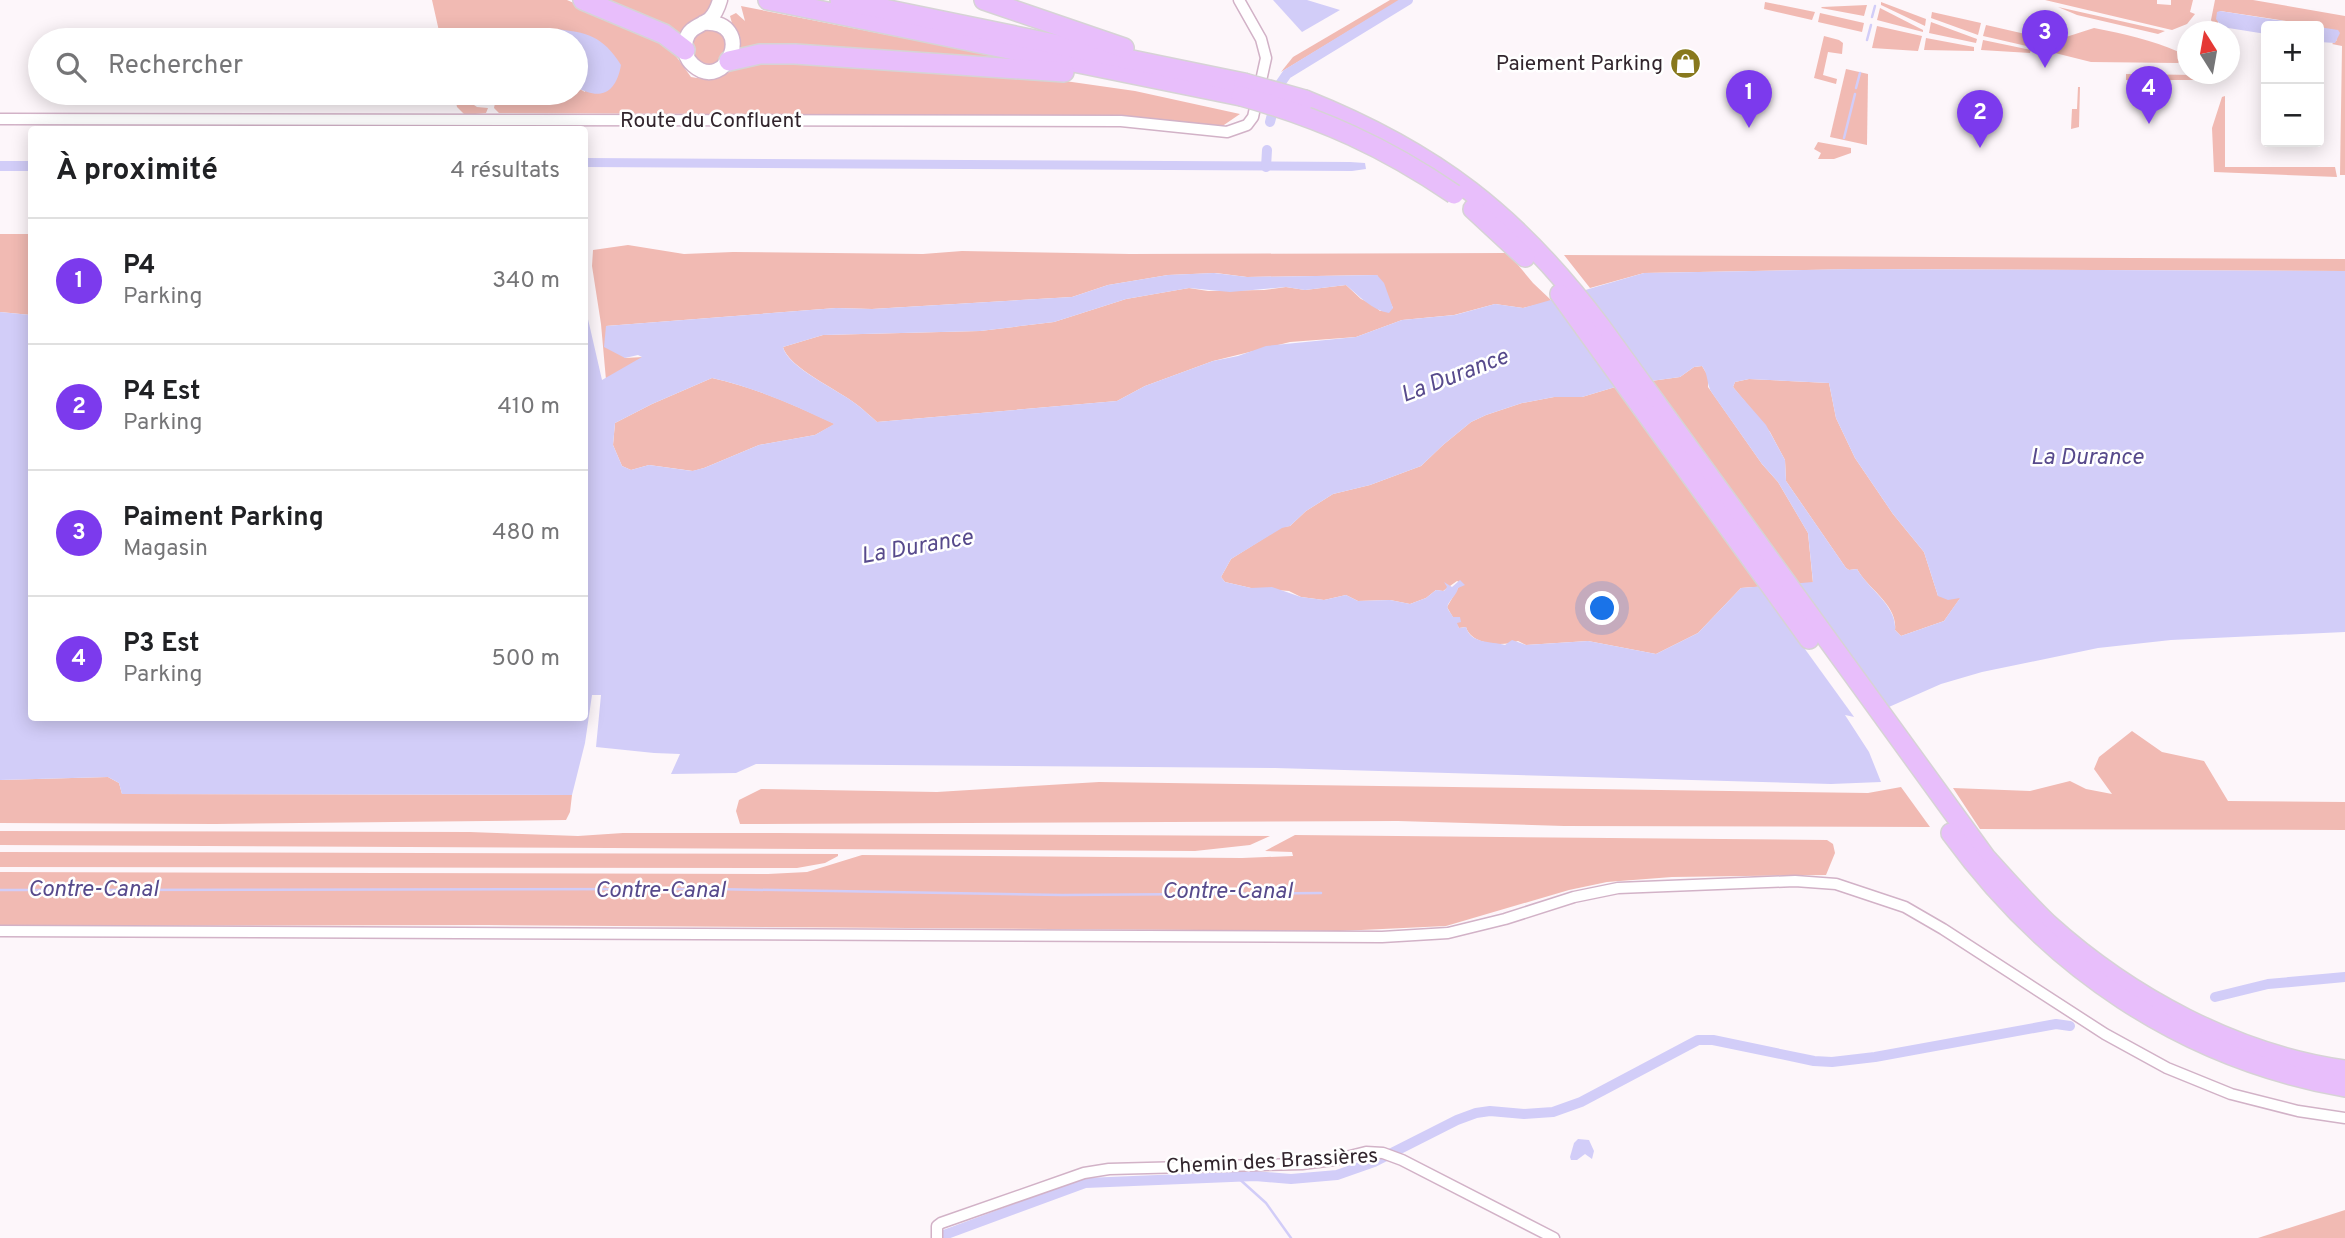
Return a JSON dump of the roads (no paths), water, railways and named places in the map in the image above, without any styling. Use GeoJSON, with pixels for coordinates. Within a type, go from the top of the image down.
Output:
{"type":"FeatureCollection","features":[{"type":"Feature","properties":{"kind":"highway"},"geometry":{"type":"LineString","coordinates":[[583,0],[664,34],[685,50]]}},
{"type":"Feature","properties":{"kind":"highway"},"geometry":{"type":"LineString","coordinates":[[768,0],[1131,75],[1242,90]]}},
{"type":"Feature","properties":{"kind":"highway"},"geometry":{"type":"LineString","coordinates":[[841,0],[1201,75]]}},
{"type":"Feature","properties":{"kind":"highway"},"geometry":{"type":"LineString","coordinates":[[984,0],[1201,75],[1339,128],[1423,173],[1482,215],[1536,267],[1575,315],[2019,916],[2063,957],[2157,1021],[2265,1068],[2345,1087]]}},
{"type":"Feature","properties":{"kind":"highway"},"geometry":{"type":"LineString","coordinates":[[729,61],[760,54],[795,54],[1017,68],[1088,76],[1131,75]]}},
{"type":"Feature","properties":{"kind":"highway"},"geometry":{"type":"LineString","coordinates":[[1981,862],[2074,946],[2162,1006],[2264,1050],[2345,1070]]}},
{"type":"Feature","properties":{"kind":"street"},"geometry":{"type":"LineString","coordinates":[[703,23],[724,27],[732,39],[734,47],[729,61],[716,70],[707,71],[692,65],[685,50],[685,43],[691,30],[712,17],[720,0]]}},
{"type":"Feature","properties":{"kind":"street"},"geometry":{"type":"LineString","coordinates":[[724,27],[729,0]]}},
{"type":"Feature","properties":{"kind":"street","name":"Route du Confluent"},"geometry":{"type":"LineString","coordinates":[[0,118],[1121,121],[1227,132],[1240,129],[1252,117],[1266,58],[1261,39],[1238,0]]}},
{"type":"Feature","properties":{"kind":"street"},"geometry":{"type":"LineString","coordinates":[[0,931],[1382,937],[1448,933],[1505,919],[1574,897],[1618,888],[1795,881],[1836,884],[1905,907],[2105,1034],[2167,1068],[2231,1094],[2298,1111],[2345,1118]]}},
{"type":"Feature","properties":{"kind":"street","name":"Chemin des Brassières"},"geometry":{"type":"LineString","coordinates":[[937,1232],[1084,1173],[1109,1169],[1302,1164],[1366,1152],[1388,1155],[1554,1238]]}},
{"type":"Feature","properties":{"kind":"water"},"geometry":{"type":"Polygon","coordinates":[[[1273,0],[1307,0],[1340,10],[1302,32],[1273,0]]]}},
{"type":"Feature","properties":{"kind":"water"},"geometry":{"type":"Polygon","coordinates":[[[2217,12],[2283,21],[2261,21],[2261,33],[2240,30],[2240,21],[2218,21],[2217,12]]]}},
{"type":"Feature","properties":{"kind":"water"},"geometry":{"type":"Polygon","coordinates":[[[2324,28],[2338,30],[2340,33],[2335,43],[2324,42],[2324,28]]]}},
{"type":"Feature","properties":{"kind":"water"},"geometry":{"type":"Polygon","coordinates":[[[588,35],[608,48],[621,65],[619,75],[611,88],[600,94],[588,92],[588,35]]]}},
{"type":"Feature","properties":{"kind":"water"},"geometry":{"type":"Polygon","coordinates":[[[588,158],[1365,163],[1366,169],[588,167],[588,158]]]}},
{"type":"Feature","properties":{"kind":"water"},"geometry":{"type":"Polygon","coordinates":[[[0,161],[28,161],[28,171],[0,171],[0,161]]]}},
{"type":"Feature","properties":{"kind":"water","name":"La Durance"},"geometry":{"type":"Polygon","coordinates":[[[1854,269],[2345,271],[2345,632],[2171,640],[2098,648],[1982,672],[1941,684],[1873,714],[1859,718],[1845,715],[1869,752],[1881,782],[1831,784],[1275,768],[756,764],[736,773],[671,774],[680,754],[596,747],[601,695],[592,695],[585,743],[572,795],[122,794],[119,783],[108,777],[0,780],[0,312],[28,315],[28,721],[588,721],[588,319],[602,380],[642,357],[638,355],[625,358],[604,347],[606,326],[836,308],[872,309],[1072,297],[1108,285],[1168,275],[1214,273],[1247,277],[1377,275],[1384,283],[1393,308],[1389,313],[1377,309],[1346,285],[1305,290],[1286,287],[1230,292],[1189,288],[1126,299],[1054,322],[980,331],[823,335],[783,347],[787,355],[803,370],[856,404],[877,422],[1117,401],[1145,386],[1213,361],[1266,346],[1356,337],[1402,320],[1455,315],[1495,304],[1523,308],[1644,273],[1854,269]],[[1702,366],[1694,367],[1680,377],[1622,385],[1582,397],[1554,397],[1522,403],[1486,415],[1471,422],[1421,466],[1370,485],[1333,494],[1306,511],[1290,526],[1282,528],[1231,559],[1221,577],[1225,582],[1251,588],[1272,587],[1301,597],[1324,600],[1346,595],[1358,601],[1390,600],[1410,604],[1426,598],[1436,590],[1444,591],[1447,587],[1444,582],[1452,587],[1460,580],[1465,585],[1458,588],[1448,604],[1448,609],[1453,617],[1460,617],[1461,622],[1457,623],[1459,628],[1466,627],[1472,636],[1482,641],[1505,645],[1512,640],[1526,645],[1588,641],[1656,654],[1698,633],[1741,588],[1813,582],[1808,533],[1778,482],[1762,464],[1712,393],[1702,366]],[[712,378],[615,423],[613,445],[622,466],[631,470],[649,465],[692,471],[759,445],[815,435],[834,424],[744,387],[712,378]],[[1749,379],[1735,382],[1733,387],[1766,425],[1785,460],[1786,481],[1846,568],[1857,569],[1887,605],[1895,630],[1901,636],[1944,621],[1960,598],[1948,600],[1938,596],[1924,552],[1893,514],[1855,458],[1836,418],[1829,383],[1749,379]]]}},
{"type":"Feature","properties":{"kind":"water"},"geometry":{"type":"Polygon","coordinates":[[[1578,1139],[1589,1140],[1594,1151],[1592,1159],[1585,1154],[1577,1160],[1571,1160],[1574,1143],[1578,1139]]]}},
{"type":"Feature","properties":{"kind":"waterway"},"geometry":{"type":"LineString","coordinates":[[1270,122],[1280,84],[1287,74],[1408,0]]}},
{"type":"Feature","properties":{"kind":"waterway"},"geometry":{"type":"LineString","coordinates":[[1872,17],[1875,6]]}},
{"type":"Feature","properties":{"kind":"waterway"},"geometry":{"type":"LineString","coordinates":[[1867,40],[1871,25]]}},
{"type":"Feature","properties":{"kind":"waterway"},"geometry":{"type":"LineString","coordinates":[[1856,88],[1860,73]]}},
{"type":"Feature","properties":{"kind":"waterway"},"geometry":{"type":"LineString","coordinates":[[1844,138],[1855,94]]}},
{"type":"Feature","properties":{"kind":"waterway"},"geometry":{"type":"LineString","coordinates":[[1266,167],[1267,150]]}},
{"type":"Feature","properties":{"kind":"waterway","name":"Contre-Canal"},"geometry":{"type":"LineString","coordinates":[[0,890],[713,889],[1062,895],[1321,893]]}},
{"type":"Feature","properties":{"kind":"waterway"},"geometry":{"type":"LineString","coordinates":[[2215,997],[2268,984],[2345,977]]}},
{"type":"Feature","properties":{"kind":"waterway"},"geometry":{"type":"LineString","coordinates":[[936,1238],[1085,1183],[1255,1176],[1291,1179],[1337,1175],[1374,1162],[1476,1113],[1553,1112],[1581,1102],[1698,1040],[1713,1040],[1814,1061],[1832,1062],[1875,1057],[2056,1024],[2070,1026]]}},
{"type":"Feature","properties":{"kind":"waterway"},"geometry":{"type":"LineString","coordinates":[[1236,1176],[1266,1203],[1291,1238]]}},
{"type":"Feature","properties":{"kind":"place","name":"Paiement Parking"},"geometry":{"type":"Point","coordinates":[1686,64]}},
{"type":"Feature","properties":{"kind":"place","name":"Paiment Parking"},"geometry":{"type":"Point","coordinates":[2045,68]}},
{"type":"Feature","properties":{"kind":"place","name":"P3 Est"},"geometry":{"type":"Point","coordinates":[2149,124]}},
{"type":"Feature","properties":{"kind":"place","name":"P4"},"geometry":{"type":"Point","coordinates":[1749,128]}},
{"type":"Feature","properties":{"kind":"place","name":"P4 Est"},"geometry":{"type":"Point","coordinates":[1980,148]}}]}
